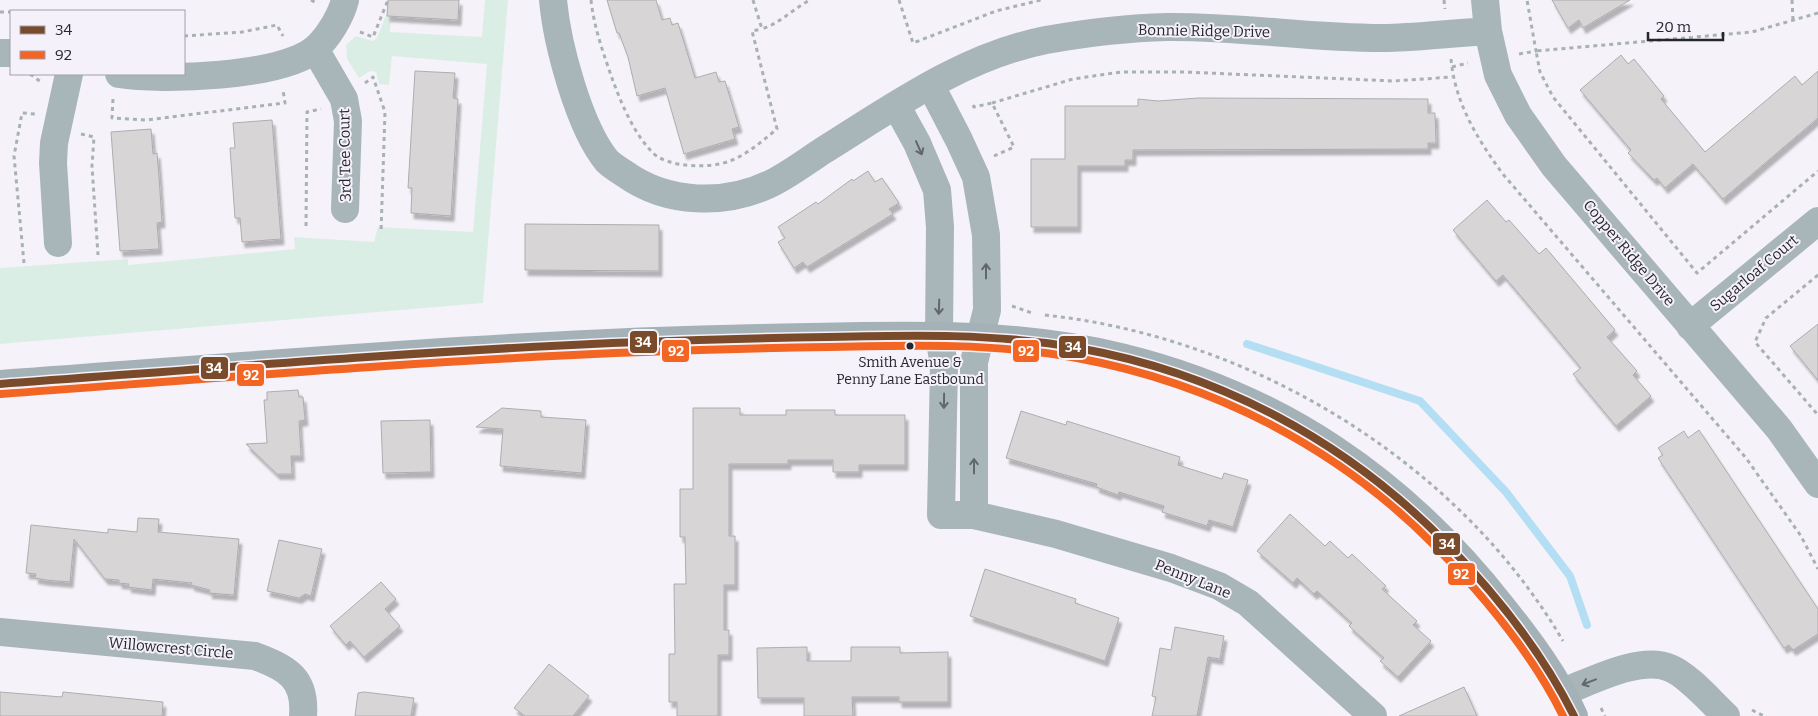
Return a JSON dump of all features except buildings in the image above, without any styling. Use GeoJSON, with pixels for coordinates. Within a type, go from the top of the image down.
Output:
{"type":"FeatureCollection","features":[{"type":"Feature","properties":{"kind":"main road"},"geometry":{"type":"LineString","coordinates":[[0,384],[509,347],[637,341],[938,335],[980,336],[1060,345],[1121,357],[1196,379],[1262,406],[1335,448],[1408,504],[1468,563],[1517,625],[1563,692],[1574,716]]}},
{"type":"Feature","properties":{"kind":"street","name":"Bonnie Ridge Drive"},"geometry":{"type":"LineString","coordinates":[[554,0],[556,26],[567,73],[592,137],[608,163],[633,181],[666,195],[702,199],[739,195],[772,183],[896,105],[959,70],[1001,53],[1042,41],[1103,31],[1168,27],[1388,38],[1488,31]]}},
{"type":"Feature","properties":{"kind":"street","name":"Copper Ridge Drive"},"geometry":{"type":"LineString","coordinates":[[1485,0],[1488,31],[1498,75],[1518,115],[1554,166],[1779,429],[1818,484]]}},
{"type":"Feature","properties":{"kind":"street"},"geometry":{"type":"LineString","coordinates":[[117,82],[137,77],[212,76],[286,63],[315,49],[328,32],[335,4]]}},
{"type":"Feature","properties":{"kind":"street","name":"3rd Tee Court"},"geometry":{"type":"LineString","coordinates":[[315,49],[344,99],[348,121],[345,209]]}},
{"type":"Feature","properties":{"kind":"street"},"geometry":{"type":"LineString","coordinates":[[58,243],[53,163],[54,143],[69,75]]}},
{"type":"Feature","properties":{"kind":"street"},"geometry":{"type":"LineString","coordinates":[[930,86],[960,140],[976,177],[986,235],[986,310],[974,362],[974,515]]}},
{"type":"Feature","properties":{"kind":"street"},"geometry":{"type":"LineString","coordinates":[[896,105],[917,143],[937,190],[940,227],[938,335]]}},
{"type":"Feature","properties":{"kind":"street","name":"Sugarloaf Court"},"geometry":{"type":"LineString","coordinates":[[1690,326],[1818,220]]}},
{"type":"Feature","properties":{"kind":"street","name":"Penny Lane"},"geometry":{"type":"LineString","coordinates":[[938,335],[944,366],[941,515],[974,515],[1056,534],[1171,568],[1219,586],[1248,603],[1373,716]]}},
{"type":"Feature","properties":{"kind":"street","name":"Willowcrest Circle"},"geometry":{"type":"LineString","coordinates":[[0,632],[255,656],[274,663],[292,674],[302,690],[303,716]]}},
{"type":"Feature","properties":{"kind":"street"},"geometry":{"type":"LineString","coordinates":[[1563,692],[1615,673],[1654,663],[1672,668],[1726,716]]}},
{"type":"Feature","properties":{"kind":"path"},"geometry":{"type":"LineString","coordinates":[[311,0],[335,4]]}},
{"type":"Feature","properties":{"kind":"path"},"geometry":{"type":"LineString","coordinates":[[591,0],[602,49],[620,98],[635,129],[652,153],[677,166],[728,162],[748,153],[777,129],[752,31],[776,24],[793,9],[810,0]]}},
{"type":"Feature","properties":{"kind":"path"},"geometry":{"type":"LineString","coordinates":[[754,0],[762,29]]}},
{"type":"Feature","properties":{"kind":"path"},"geometry":{"type":"LineString","coordinates":[[899,0],[913,43],[996,11],[1041,0]]}},
{"type":"Feature","properties":{"kind":"path"},"geometry":{"type":"LineString","coordinates":[[1444,0],[1452,77],[1462,108],[1477,138],[1502,173],[1746,458],[1801,536],[1818,569]]}},
{"type":"Feature","properties":{"kind":"path"},"geometry":{"type":"LineString","coordinates":[[1792,0],[1792,20]]}},
{"type":"Feature","properties":{"kind":"path"},"geometry":{"type":"LineString","coordinates":[[1818,14],[1752,32],[1536,51],[1540,72],[1553,97],[1697,273],[1818,171]]}},
{"type":"Feature","properties":{"kind":"path"},"geometry":{"type":"LineString","coordinates":[[185,36],[242,32],[277,25],[287,43]]}},
{"type":"Feature","properties":{"kind":"path"},"geometry":{"type":"LineString","coordinates":[[992,104],[1073,79],[1121,72],[1184,72],[1394,81],[1452,77]]}},
{"type":"Feature","properties":{"kind":"path"},"geometry":{"type":"LineString","coordinates":[[117,82],[112,118],[146,120],[286,103],[282,83]]}},
{"type":"Feature","properties":{"kind":"path"},"geometry":{"type":"LineString","coordinates":[[306,226],[307,112],[323,108],[321,100]]}},
{"type":"Feature","properties":{"kind":"path"},"geometry":{"type":"LineString","coordinates":[[79,134],[94,137],[92,166],[98,255]]}},
{"type":"Feature","properties":{"kind":"path"},"geometry":{"type":"LineString","coordinates":[[1818,275],[1766,318],[1754,342],[1818,415]]}},
{"type":"Feature","properties":{"kind":"green space"},"geometry":{"type":"Polygon","coordinates":[[[392,0],[390,32],[482,37],[485,0],[508,0],[483,303],[0,344],[0,268],[128,259],[128,265],[295,249],[294,237],[374,242],[378,227],[473,232],[487,64],[392,56],[389,85],[379,84],[376,72],[370,71],[359,78],[347,59],[346,45],[356,36],[373,41],[377,38],[392,0]]]}},
{"type":"Feature","properties":{"kind":"waterway"},"geometry":{"type":"LineString","coordinates":[[1247,344],[1420,401],[1506,492],[1570,576],[1587,625]]}},
{"type":"Feature","properties":{"kind":"transit line","name":"34"},"geometry":{"type":"LineString","coordinates":[[0,384],[382,356],[666,341],[859,336],[953,336],[985,337],[1078,348],[1130,359],[1181,375],[1230,394],[1277,417],[1323,443],[1366,473],[1407,506],[1465,562],[1483,583],[1533,647],[1548,669],[1574,716]]}},
{"type":"Feature","properties":{"kind":"transit line","name":"92"},"geometry":{"type":"LineString","coordinates":[[1,394],[385,366],[669,351],[860,346],[953,346],[984,347],[1077,358],[1127,369],[1176,384],[1224,402],[1270,424],[1315,450],[1357,478],[1435,546],[1489,605],[1537,670],[1563,716]]}},
{"type":"Feature","properties":{"kind":"place","name":"Smith Avenue & Penny Lane Eastbound"},"geometry":{"type":"Point","coordinates":[910,346]}}]}
